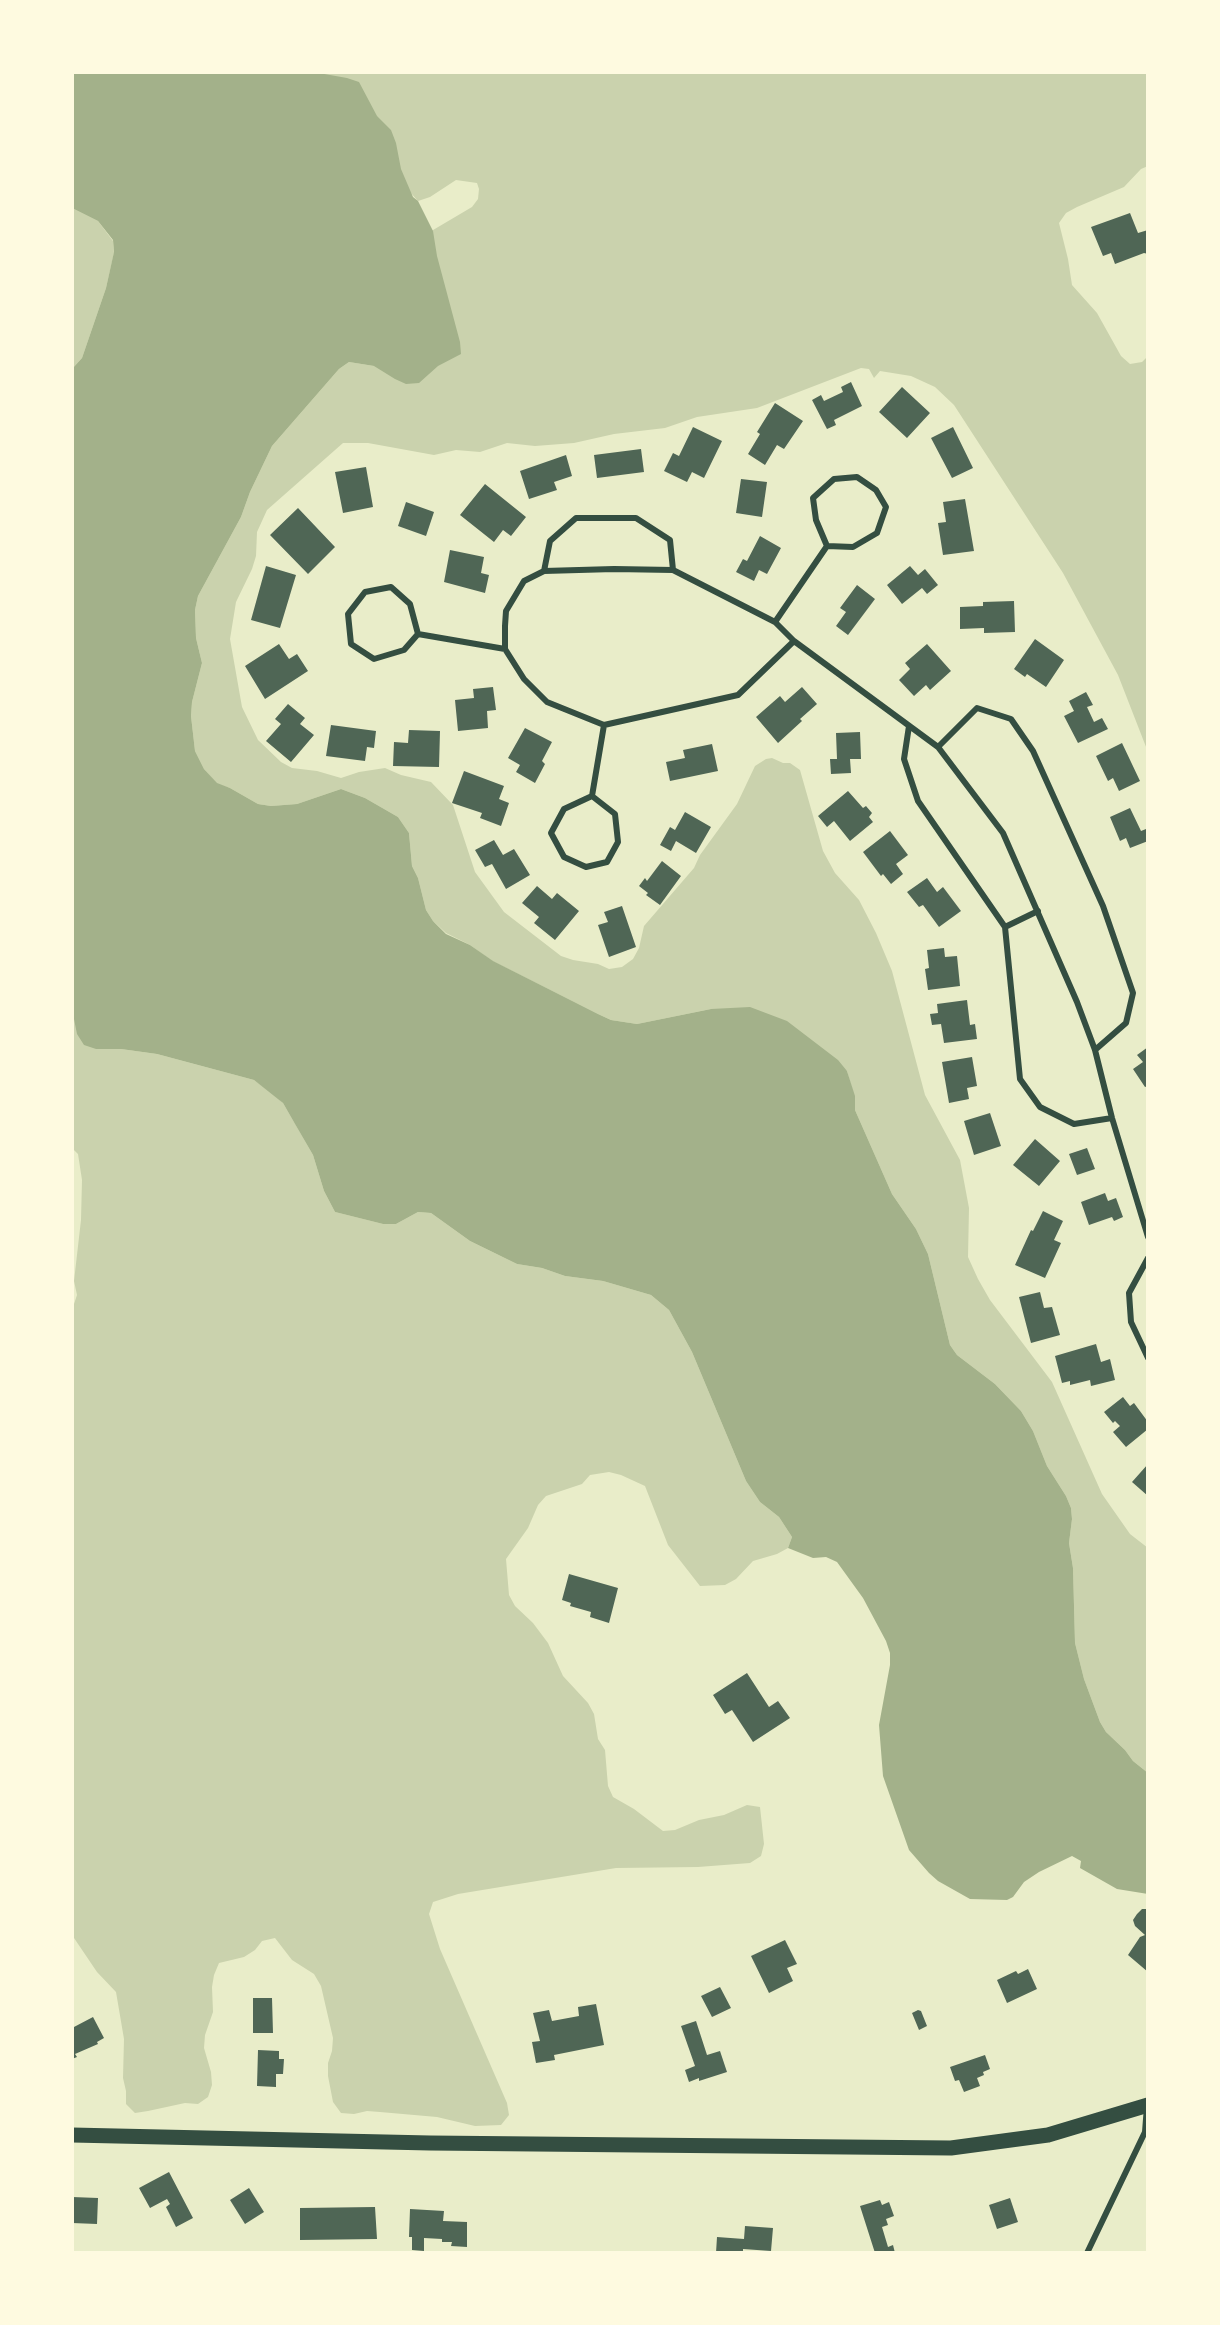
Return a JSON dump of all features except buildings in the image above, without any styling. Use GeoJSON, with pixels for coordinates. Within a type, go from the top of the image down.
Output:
{"type":"FeatureCollection","features":[{"type":"Feature","properties":{"kind":"main road"},"geometry":{"type":"LineString","coordinates":[[72,2135],[419,2143],[951,2148],[1048,2135],[1148,2106]]}},
{"type":"Feature","properties":{"kind":"street"},"geometry":{"type":"LineString","coordinates":[[857,477],[876,490],[886,507],[877,533],[853,547],[827,546],[816,520],[813,498],[834,479],[857,477]]}},
{"type":"Feature","properties":{"kind":"street"},"geometry":{"type":"LineString","coordinates":[[544,571],[550,541],[576,518],[636,518],[670,540],[673,570]]}},
{"type":"Feature","properties":{"kind":"street"},"geometry":{"type":"LineString","coordinates":[[775,622],[827,546]]}},
{"type":"Feature","properties":{"kind":"street"},"geometry":{"type":"LineString","coordinates":[[794,641],[738,695],[604,725],[547,702],[524,679],[506,649],[506,611],[524,581],[544,571],[673,570],[775,622],[794,641],[938,747],[1003,833],[1038,911],[1095,1050],[1112,1118],[1148,1237]]}},
{"type":"Feature","properties":{"kind":"street"},"geometry":{"type":"LineString","coordinates":[[391,587],[410,604],[418,633],[404,650],[374,659],[351,644],[348,614],[365,592],[391,587]]}},
{"type":"Feature","properties":{"kind":"street"},"geometry":{"type":"LineString","coordinates":[[418,633],[506,649]]}},
{"type":"Feature","properties":{"kind":"street"},"geometry":{"type":"LineString","coordinates":[[938,747],[977,708],[1011,719],[1033,751],[1103,906],[1133,993],[1126,1023],[1095,1050]]}},
{"type":"Feature","properties":{"kind":"street"},"geometry":{"type":"LineString","coordinates":[[592,796],[604,725]]}},
{"type":"Feature","properties":{"kind":"street"},"geometry":{"type":"LineString","coordinates":[[909,726],[904,759],[918,801],[1005,927],[1020,1079],[1040,1107],[1074,1124],[1112,1118]]}},
{"type":"Feature","properties":{"kind":"street"},"geometry":{"type":"LineString","coordinates":[[592,796],[615,814],[618,842],[607,862],[586,867],[564,857],[551,833],[564,809],[592,796]]}},
{"type":"Feature","properties":{"kind":"street"},"geometry":{"type":"LineString","coordinates":[[1005,927],[1038,911]]}},
{"type":"Feature","properties":{"kind":"street"},"geometry":{"type":"LineString","coordinates":[[1148,1258],[1129,1293],[1131,1322],[1148,1358]]}},
{"type":"Feature","properties":{"kind":"street"},"geometry":{"type":"LineString","coordinates":[[1087,2253],[1145,2132],[1148,2106]]}},
{"type":"Feature","properties":{"kind":"shaded area"},"geometry":{"type":"Polygon","coordinates":[[[72,72],[313,72],[347,78],[359,82],[377,116],[391,130],[401,169],[413,197],[418,201],[433,231],[461,354],[438,366],[419,383],[406,384],[374,366],[349,362],[339,369],[272,446],[241,517],[198,596],[195,610],[196,638],[202,663],[192,702],[191,716],[195,751],[204,769],[217,783],[258,804],[271,806],[297,804],[341,789],[365,798],[398,817],[409,833],[412,866],[418,878],[426,910],[446,934],[470,945],[493,961],[598,1014],[611,1020],[637,1024],[711,1009],[750,1007],[787,1021],[838,1060],[847,1071],[855,1096],[855,1110],[892,1194],[916,1229],[928,1254],[950,1345],[957,1355],[995,1384],[1021,1411],[1033,1431],[1047,1466],[1071,1508],[1069,1543],[1073,1568],[1075,1643],[1084,1679],[1106,1732],[1133,1761],[1148,1773],[1148,1894],[1117,1889],[1080,1868],[1081,1861],[1072,1856],[1024,1882],[1013,1897],[1007,1900],[970,1899],[938,1881],[909,1850],[883,1776],[879,1725],[890,1665],[890,1653],[886,1641],[863,1598],[837,1562],[826,1557],[813,1558],[788,1548],[792,1537],[779,1517],[760,1502],[746,1481],[692,1352],[669,1310],[651,1295],[603,1281],[565,1276],[542,1268],[517,1264],[470,1241],[431,1213],[418,1212],[396,1224],[383,1224],[335,1212],[324,1191],[313,1155],[283,1103],[254,1080],[157,1054],[121,1049],[96,1049],[84,1045],[77,1034],[72,1009],[72,369],[82,358],[106,288],[114,252],[113,240],[98,221],[72,208],[72,72]]]}},
{"type":"Feature","properties":{"kind":"shaded area"},"geometry":{"type":"Polygon","coordinates":[[[303,72],[1148,72],[1148,166],[1141,169],[1124,187],[1066,213],[1059,223],[1072,285],[1097,313],[1121,356],[1130,364],[1142,362],[1148,356],[1148,752],[1118,675],[1063,573],[954,405],[935,387],[911,376],[880,371],[874,378],[869,369],[861,368],[757,408],[697,417],[665,428],[614,434],[574,443],[535,446],[507,443],[480,452],[456,450],[434,455],[368,443],[343,443],[267,510],[257,532],[256,556],[252,569],[236,602],[230,639],[242,707],[258,740],[281,762],[292,768],[317,771],[341,778],[359,772],[385,768],[401,775],[431,782],[453,805],[475,872],[504,912],[561,956],[598,964],[609,969],[622,967],[633,959],[639,948],[644,926],[694,868],[700,855],[737,804],[755,766],[772,758],[783,763],[790,763],[800,770],[823,851],[835,873],[859,900],[876,933],[892,971],[925,1095],[960,1160],[969,1208],[968,1257],[990,1300],[1052,1382],[1102,1494],[1130,1534],[1148,1548],[1148,1773],[1133,1761],[1106,1732],[1084,1679],[1075,1643],[1073,1568],[1069,1543],[1072,1519],[1071,1508],[1066,1496],[1047,1466],[1033,1431],[1021,1411],[995,1384],[957,1355],[950,1345],[928,1254],[916,1229],[892,1194],[855,1110],[854,1096],[847,1071],[711,1009],[637,1024],[611,1020],[598,1014],[492,961],[470,945],[446,933],[433,921],[426,910],[418,878],[412,866],[409,833],[398,817],[365,798],[341,789],[297,804],[271,806],[258,804],[230,788],[217,784],[204,769],[195,751],[191,716],[192,702],[202,663],[196,638],[195,610],[198,596],[241,517],[272,446],[339,369],[349,362],[374,366],[440,365],[449,335],[428,233],[472,207],[478,199],[477,183],[456,180],[430,197],[418,201],[303,72]]]}},
{"type":"Feature","properties":{"kind":"shaded area"},"geometry":{"type":"Polygon","coordinates":[[[72,208],[98,221],[113,241],[114,253],[106,288],[82,358],[72,369],[72,208]]]}},
{"type":"Feature","properties":{"kind":"shaded area"},"geometry":{"type":"Polygon","coordinates":[[[72,1009],[96,1049],[121,1049],[157,1054],[254,1080],[274,1094],[283,1103],[313,1155],[324,1191],[335,1212],[383,1224],[396,1224],[418,1212],[431,1213],[470,1241],[517,1264],[542,1268],[565,1276],[603,1281],[651,1295],[669,1310],[692,1352],[746,1481],[760,1502],[779,1517],[792,1537],[788,1548],[753,1561],[736,1579],[725,1585],[700,1586],[668,1545],[645,1486],[609,1472],[590,1475],[582,1484],[546,1496],[538,1505],[528,1528],[506,1559],[509,1595],[515,1606],[533,1623],[548,1643],[563,1676],[588,1703],[594,1714],[598,1739],[605,1750],[608,1786],[613,1797],[634,1809],[663,1831],[675,1830],[699,1820],[724,1815],[747,1805],[760,1807],[764,1844],[761,1856],[750,1863],[698,1867],[616,1868],[458,1894],[433,1902],[429,1914],[440,1949],[507,2103],[509,2115],[501,2125],[475,2126],[437,2117],[367,2111],[354,2114],[341,2113],[333,2102],[328,2076],[333,2038],[321,1986],[314,1974],[292,1960],[275,1938],[262,1941],[255,1950],[244,1957],[219,1963],[212,1987],[213,2012],[205,2035],[204,2048],[212,2085],[208,2097],[198,2104],[185,2103],[135,2113],[126,2104],[123,2078],[124,2039],[116,1992],[97,1972],[72,1935],[72,1310],[77,1295],[74,1281],[81,1220],[82,1180],[78,1154],[72,1148],[72,1009]]]}}]}
